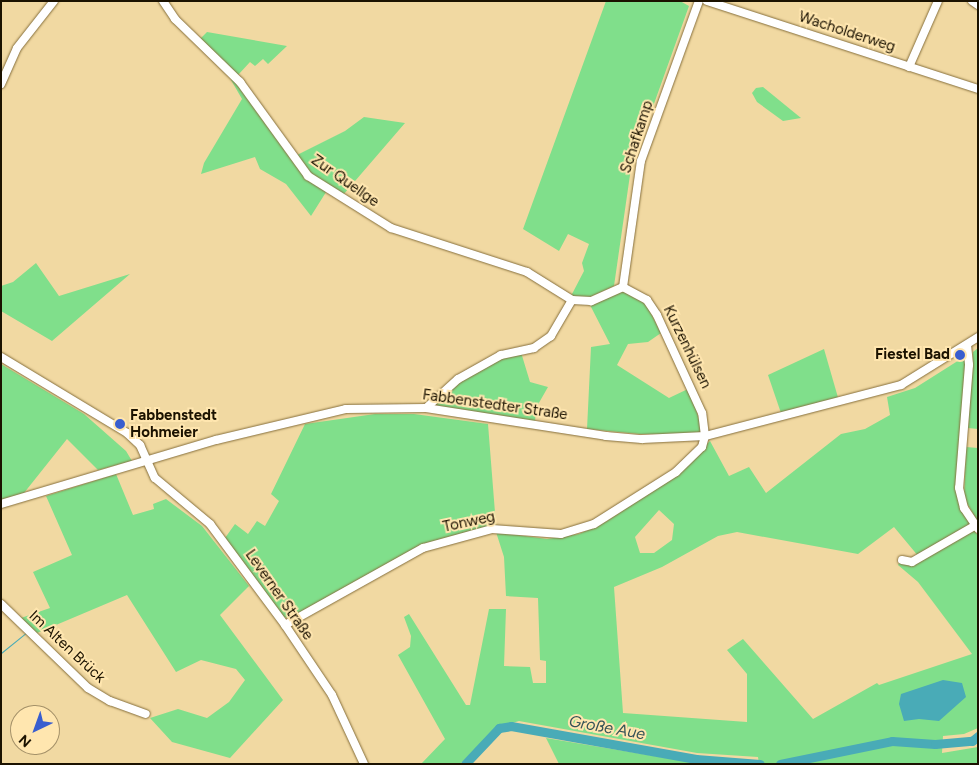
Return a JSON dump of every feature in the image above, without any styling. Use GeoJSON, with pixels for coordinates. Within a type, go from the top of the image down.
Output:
{"type":"FeatureCollection","features":[{"type":"Feature","properties":{"kind":"street"},"geometry":{"type":"LineString","coordinates":[[1,84],[17,48],[54,1]]}},
{"type":"Feature","properties":{"kind":"street","name":"Zur Quellge"},"geometry":{"type":"LineString","coordinates":[[163,1],[175,19],[240,82],[308,176],[391,228],[527,272],[572,300]]}},
{"type":"Feature","properties":{"kind":"street","name":"Schafkamp"},"geometry":{"type":"LineString","coordinates":[[623,287],[641,161],[699,1]]}},
{"type":"Feature","properties":{"kind":"street","name":"Wacholderweg"},"geometry":{"type":"LineString","coordinates":[[707,1],[978,89]]}},
{"type":"Feature","properties":{"kind":"street"},"geometry":{"type":"LineString","coordinates":[[909,67],[938,1]]}},
{"type":"Feature","properties":{"kind":"street"},"geometry":{"type":"LineString","coordinates":[[972,1],[978,5]]}},
{"type":"Feature","properties":{"kind":"street"},"geometry":{"type":"LineString","coordinates":[[426,408],[458,379],[501,355],[534,348],[551,336],[572,300],[591,301],[623,287]]}},
{"type":"Feature","properties":{"kind":"street","name":"Kurzenhülsen"},"geometry":{"type":"LineString","coordinates":[[623,287],[648,300],[657,315],[702,413],[706,436]]}},
{"type":"Feature","properties":{"kind":"street","name":"Fabbenstedter Straße"},"geometry":{"type":"LineString","coordinates":[[1,504],[308,416],[346,409],[426,408],[606,436],[642,439],[706,436],[901,385],[978,337]]}},
{"type":"Feature","properties":{"kind":"street"},"geometry":{"type":"LineString","coordinates":[[902,560],[912,562],[977,527],[964,508],[959,488],[969,364],[967,345]]}},
{"type":"Feature","properties":{"kind":"street","name":"Leverner Straße"},"geometry":{"type":"LineString","coordinates":[[1,357],[127,433],[140,445],[160,484],[210,524],[285,625],[332,695],[364,764]]}},
{"type":"Feature","properties":{"kind":"street","name":"Tonweg"},"geometry":{"type":"LineString","coordinates":[[285,625],[423,548],[492,529],[561,534],[594,524],[676,472],[702,448],[706,436]]}},
{"type":"Feature","properties":{"kind":"street","name":"Im Alten Brück"},"geometry":{"type":"LineString","coordinates":[[1,604],[96,694],[146,714]]}},
{"type":"Feature","properties":{"kind":"green space"},"geometry":{"type":"Polygon","coordinates":[[[606,1],[680,1],[689,6],[631,168],[614,286],[586,299],[571,296],[584,271],[582,263],[589,244],[568,234],[559,251],[523,229],[606,1]]]}},
{"type":"Feature","properties":{"kind":"green space"},"geometry":{"type":"Polygon","coordinates":[[[207,32],[287,46],[268,64],[263,59],[255,66],[250,62],[238,75],[200,39],[207,32]]]}},
{"type":"Feature","properties":{"kind":"green space"},"geometry":{"type":"Polygon","coordinates":[[[234,78],[299,170],[328,189],[311,216],[286,184],[260,169],[255,157],[201,174],[204,163],[242,99],[231,80],[234,78]]]}},
{"type":"Feature","properties":{"kind":"green space"},"geometry":{"type":"Polygon","coordinates":[[[763,87],[801,118],[783,121],[757,102],[752,93],[756,88],[763,87]]]}},
{"type":"Feature","properties":{"kind":"green space"},"geometry":{"type":"Polygon","coordinates":[[[364,117],[405,123],[343,195],[312,176],[295,156],[345,131],[364,117]]]}},
{"type":"Feature","properties":{"kind":"green space"},"geometry":{"type":"Polygon","coordinates":[[[36,263],[59,296],[130,274],[52,341],[1,311],[1,286],[13,282],[36,263]]]}},
{"type":"Feature","properties":{"kind":"green space"},"geometry":{"type":"Polygon","coordinates":[[[623,290],[644,300],[661,333],[648,342],[628,344],[617,365],[669,398],[690,388],[703,434],[640,434],[587,429],[591,347],[610,344],[590,305],[623,290]]]}},
{"type":"Feature","properties":{"kind":"green space"},"geometry":{"type":"Polygon","coordinates":[[[978,348],[978,429],[968,428],[973,352],[978,348]]]}},
{"type":"Feature","properties":{"kind":"green space"},"geometry":{"type":"Polygon","coordinates":[[[520,349],[530,382],[548,387],[536,408],[535,422],[432,406],[456,377],[520,349]]]}},
{"type":"Feature","properties":{"kind":"green space"},"geometry":{"type":"Polygon","coordinates":[[[824,349],[839,401],[782,416],[768,375],[824,349]]]}},
{"type":"Feature","properties":{"kind":"green space"},"geometry":{"type":"Polygon","coordinates":[[[964,357],[967,363],[957,484],[958,499],[972,526],[919,557],[894,527],[858,554],[737,532],[718,536],[662,567],[614,587],[623,713],[747,722],[747,674],[727,650],[743,639],[813,719],[877,683],[879,685],[972,654],[918,582],[898,565],[900,561],[912,563],[973,528],[978,536],[978,728],[964,734],[943,736],[942,753],[978,747],[978,764],[759,764],[758,757],[697,753],[519,721],[496,728],[460,764],[421,764],[445,739],[398,655],[410,647],[411,636],[404,617],[409,614],[466,705],[470,705],[489,609],[506,609],[504,666],[530,667],[533,683],[546,683],[546,661],[540,660],[538,598],[506,596],[504,557],[496,532],[547,539],[579,534],[607,521],[674,477],[710,441],[729,476],[749,467],[766,493],[841,434],[865,429],[890,415],[887,397],[915,388],[964,357]],[[659,510],[635,537],[640,553],[654,553],[672,540],[674,524],[659,510]]]}},
{"type":"Feature","properties":{"kind":"green space"},"geometry":{"type":"Polygon","coordinates":[[[1,364],[84,414],[126,451],[132,461],[98,470],[67,439],[24,493],[1,500],[1,364]]]}},
{"type":"Feature","properties":{"kind":"green space"},"geometry":{"type":"Polygon","coordinates":[[[375,414],[414,414],[488,424],[496,525],[423,544],[290,619],[282,616],[225,538],[235,524],[248,534],[257,521],[265,526],[279,501],[271,494],[305,424],[375,414]]]}},
{"type":"Feature","properties":{"kind":"green space"},"geometry":{"type":"Polygon","coordinates":[[[966,447],[978,448],[978,522],[964,498],[966,447]]]}},
{"type":"Feature","properties":{"kind":"green space"},"geometry":{"type":"Polygon","coordinates":[[[116,474],[133,515],[154,509],[153,504],[166,499],[202,526],[249,586],[220,615],[283,700],[230,758],[172,742],[150,718],[178,709],[207,718],[229,702],[245,680],[236,669],[201,660],[176,672],[127,595],[37,633],[21,618],[50,608],[33,572],[72,555],[46,496],[116,474]]]}},
{"type":"Feature","properties":{"kind":"green space"},"geometry":{"type":"Polygon","coordinates":[[[546,738],[696,763],[700,764],[559,764],[546,738]]]}},
{"type":"Feature","properties":{"kind":"water"},"geometry":{"type":"Polygon","coordinates":[[[943,680],[962,683],[966,697],[939,721],[919,719],[904,721],[899,704],[901,694],[943,680]]]}},
{"type":"Feature","properties":{"kind":"waterway"},"geometry":{"type":"LineString","coordinates":[[1,653],[26,633]]}},
{"type":"Feature","properties":{"kind":"waterway","name":"Große Aue"},"geometry":{"type":"LineString","coordinates":[[465,764],[499,728],[511,726],[696,759],[760,764]]}},
{"type":"Feature","properties":{"kind":"waterway","name":"Große Aue"},"geometry":{"type":"LineString","coordinates":[[780,764],[892,741],[935,744],[972,741],[978,736]]}},
{"type":"Feature","properties":{"kind":"place","name":"Fiestel Bad"},"geometry":{"type":"Point","coordinates":[960,355]}},
{"type":"Feature","properties":{"kind":"place","name":"Fabbenstedt Hohmeier"},"geometry":{"type":"Point","coordinates":[120,424]}}]}
